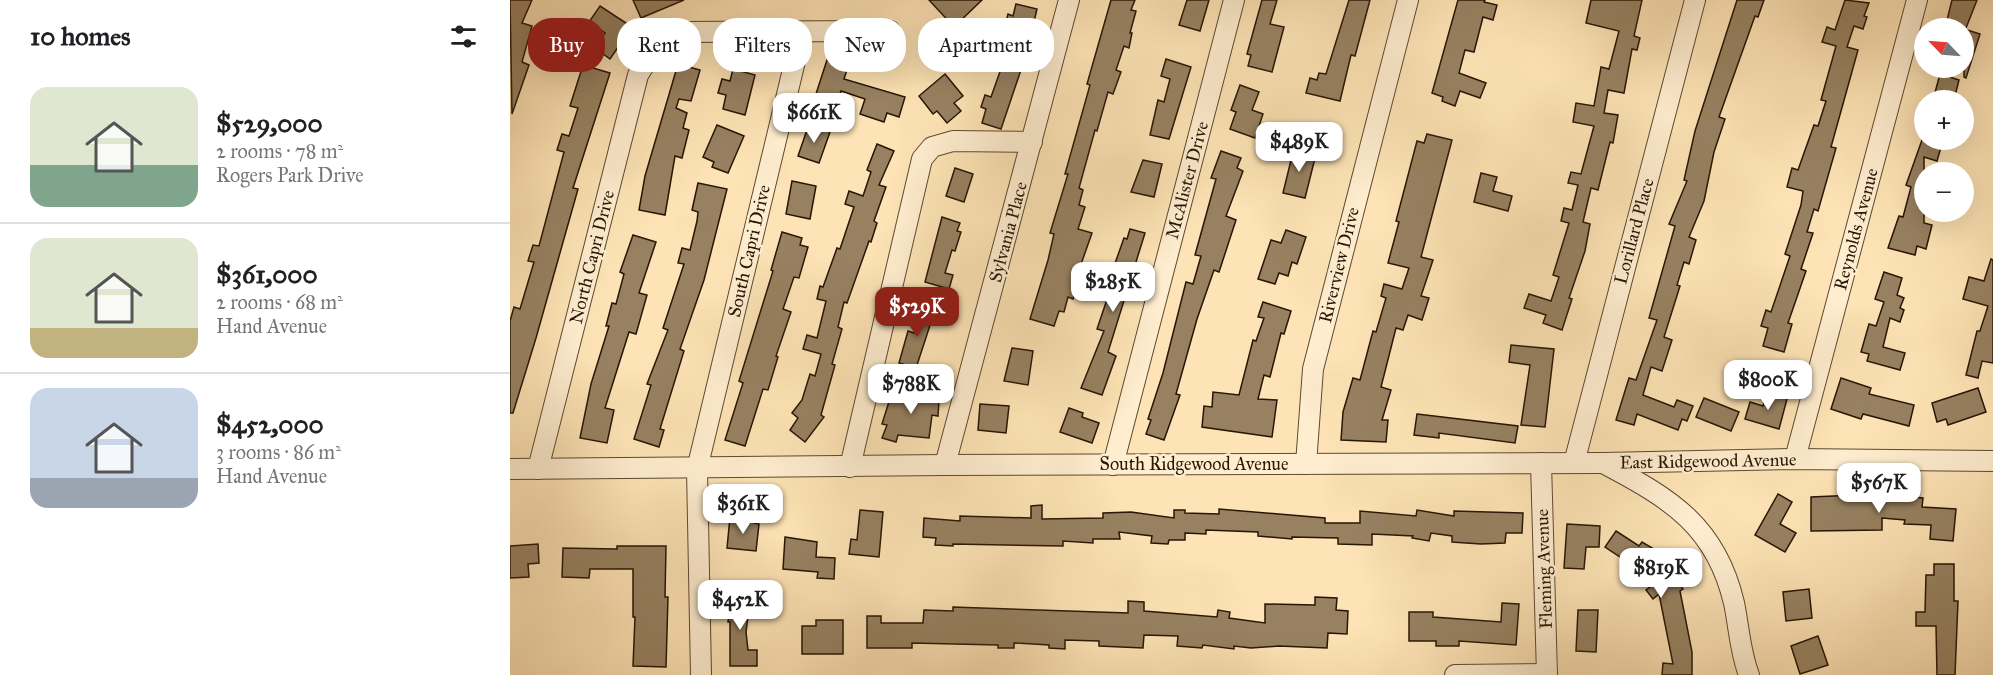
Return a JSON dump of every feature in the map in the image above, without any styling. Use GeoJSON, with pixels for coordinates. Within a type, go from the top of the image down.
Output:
{"type":"FeatureCollection","features":[{"type":"Feature","properties":{"kind":"street","name":"Sylvania Place"},"geometry":{"type":"LineString","coordinates":[[945,465],[1069,0]]}},
{"type":"Feature","properties":{"kind":"street","name":"McAlister Drive"},"geometry":{"type":"LineString","coordinates":[[1113,465],[1234,0]]}},
{"type":"Feature","properties":{"kind":"street","name":"Riverview Drive"},"geometry":{"type":"LineString","coordinates":[[1306,464],[1313,369],[1408,0]]}},
{"type":"Feature","properties":{"kind":"street","name":"Lorillard Place"},"geometry":{"type":"LineString","coordinates":[[1574,463],[1695,0]]}},
{"type":"Feature","properties":{"kind":"street","name":"Reynolds Avenue"},"geometry":{"type":"LineString","coordinates":[[1795,459],[1917,0]]}},
{"type":"Feature","properties":{"kind":"street","name":"North Capri Drive"},"geometry":{"type":"LineString","coordinates":[[538,469],[638,75],[654,48],[673,36],[685,32],[713,32]]}},
{"type":"Feature","properties":{"kind":"street","name":"South Capri Drive"},"geometry":{"type":"LineString","coordinates":[[701,675],[697,469],[792,72]]}},
{"type":"Feature","properties":{"kind":"street"},"geometry":{"type":"LineString","coordinates":[[850,467],[922,159],[932,147],[953,141],[1032,142]]}},
{"type":"Feature","properties":{"kind":"street","name":"East Ridgewood Avenue"},"geometry":{"type":"LineString","coordinates":[[1603,463],[1795,459],[1993,461]]}},
{"type":"Feature","properties":{"kind":"street","name":"Fleming Avenue"},"geometry":{"type":"LineString","coordinates":[[1541,463],[1546,675]]}},
{"type":"Feature","properties":{"kind":"street","name":"South Ridgewood Avenue"},"geometry":{"type":"LineString","coordinates":[[510,469],[1603,463],[1654,490],[1701,530],[1720,560],[1733,601],[1749,675]]}},
{"type":"Feature","properties":{"kind":"street"},"geometry":{"type":"LineString","coordinates":[[1455,675],[1546,675]]}},
{"type":"Feature","properties":{"kind":"building"},"geometry":{"type":"Polygon","coordinates":[[[510,0],[532,0],[522,23],[528,25],[528,40],[522,62],[528,65],[528,68],[512,114],[510,0]]]}},
{"type":"Feature","properties":{"kind":"building"},"geometry":{"type":"Polygon","coordinates":[[[633,0],[684,0],[641,18],[633,0]]]}},
{"type":"Feature","properties":{"kind":"building"},"geometry":{"type":"Polygon","coordinates":[[[929,0],[982,0],[963,18],[946,18],[929,0]]]}},
{"type":"Feature","properties":{"kind":"building"},"geometry":{"type":"Polygon","coordinates":[[[1111,0],[1135,0],[1131,10],[1136,11],[1130,33],[1132,33],[1129,48],[1124,46],[1116,70],[1121,72],[1113,94],[1108,92],[1079,188],[1083,190],[1079,205],[1085,207],[1078,229],[1092,233],[1073,287],[1077,288],[1073,299],[1068,297],[1064,312],[1059,311],[1054,326],[1030,319],[1048,260],[1054,234],[1050,233],[1068,174],[1065,174],[1090,85],[1087,84],[1111,0]]]}},
{"type":"Feature","properties":{"kind":"building"},"geometry":{"type":"Polygon","coordinates":[[[1187,0],[1209,0],[1200,31],[1179,25],[1187,0]]]}},
{"type":"Feature","properties":{"kind":"building"},"geometry":{"type":"Polygon","coordinates":[[[1262,0],[1277,0],[1270,24],[1284,27],[1272,72],[1248,66],[1251,55],[1247,54],[1262,0]]]}},
{"type":"Feature","properties":{"kind":"building"},"geometry":{"type":"Polygon","coordinates":[[[1349,0],[1370,0],[1355,56],[1351,55],[1340,101],[1306,93],[1310,78],[1317,80],[1319,73],[1326,74],[1349,0]]]}},
{"type":"Feature","properties":{"kind":"building"},"geometry":{"type":"Polygon","coordinates":[[[1458,0],[1485,0],[1484,2],[1497,5],[1493,20],[1483,17],[1474,52],[1465,50],[1459,73],[1486,83],[1480,98],[1460,91],[1455,106],[1442,101],[1443,97],[1432,93],[1458,0]]]}},
{"type":"Feature","properties":{"kind":"building"},"geometry":{"type":"Polygon","coordinates":[[[1591,0],[1642,0],[1634,36],[1640,38],[1637,50],[1632,49],[1624,93],[1608,90],[1604,113],[1618,115],[1613,143],[1610,142],[1598,190],[1591,188],[1583,222],[1590,224],[1585,251],[1569,298],[1572,299],[1562,330],[1543,323],[1546,315],[1524,308],[1529,294],[1551,301],[1559,277],[1553,275],[1569,223],[1561,221],[1564,208],[1572,210],[1578,185],[1568,183],[1571,172],[1581,174],[1594,126],[1573,122],[1576,103],[1594,106],[1601,67],[1609,69],[1619,31],[1586,23],[1591,0]]]}},
{"type":"Feature","properties":{"kind":"building"},"geometry":{"type":"Polygon","coordinates":[[[1737,0],[1764,0],[1758,17],[1755,16],[1719,117],[1725,119],[1714,152],[1704,201],[1689,237],[1696,240],[1689,264],[1684,262],[1677,285],[1680,286],[1664,337],[1672,340],[1662,371],[1651,367],[1643,395],[1674,407],[1677,400],[1693,406],[1687,421],[1682,419],[1678,430],[1637,414],[1634,425],[1616,420],[1629,378],[1636,380],[1657,320],[1649,318],[1675,226],[1669,224],[1687,181],[1684,180],[1695,131],[1737,0]]]}},
{"type":"Feature","properties":{"kind":"building"},"geometry":{"type":"Polygon","coordinates":[[[1845,0],[1869,3],[1864,16],[1867,17],[1863,29],[1854,26],[1847,47],[1858,50],[1831,147],[1836,148],[1818,211],[1814,209],[1807,232],[1813,233],[1801,269],[1806,271],[1788,323],[1792,324],[1784,352],[1763,346],[1768,328],[1761,326],[1766,310],[1771,312],[1790,256],[1785,254],[1801,205],[1803,191],[1787,187],[1792,168],[1798,170],[1814,125],[1818,126],[1826,101],[1821,100],[1836,46],[1822,42],[1827,27],[1835,30],[1845,0]]]}},
{"type":"Feature","properties":{"kind":"building"},"geometry":{"type":"Polygon","coordinates":[[[1952,0],[1977,0],[1970,18],[1948,18],[1952,0]]]}},
{"type":"Feature","properties":{"kind":"building"},"geometry":{"type":"Polygon","coordinates":[[[1016,4],[1037,9],[1035,18],[1007,18],[1008,14],[1013,16],[1016,4]]]}},
{"type":"Feature","properties":{"kind":"building"},"geometry":{"type":"Polygon","coordinates":[[[600,6],[618,18],[617,49],[610,59],[605,55],[605,18],[592,18],[600,6]]]}},
{"type":"Feature","properties":{"kind":"building"},"geometry":{"type":"Polygon","coordinates":[[[1974,32],[1980,34],[1974,53],[1974,32]]]}},
{"type":"Feature","properties":{"kind":"building"},"geometry":{"type":"Polygon","coordinates":[[[1166,59],[1191,67],[1169,139],[1150,135],[1158,100],[1164,102],[1170,79],[1161,76],[1166,59]]]}},
{"type":"Feature","properties":{"kind":"building"},"geometry":{"type":"Polygon","coordinates":[[[824,69],[824,72],[846,72],[844,79],[905,97],[899,117],[887,113],[884,122],[860,114],[865,99],[841,91],[836,107],[814,100],[824,69]]]}},
{"type":"Feature","properties":{"kind":"building"},"geometry":{"type":"Polygon","coordinates":[[[581,72],[610,73],[573,188],[578,189],[536,338],[513,413],[510,413],[510,321],[514,307],[520,309],[534,262],[528,261],[533,245],[539,246],[564,152],[557,150],[562,134],[569,136],[578,108],[570,106],[581,72]]]}},
{"type":"Feature","properties":{"kind":"building"},"geometry":{"type":"Polygon","coordinates":[[[676,72],[699,72],[691,101],[679,99],[676,108],[687,113],[683,128],[689,130],[682,158],[675,156],[665,215],[639,210],[645,176],[676,72]]]}},
{"type":"Feature","properties":{"kind":"building"},"geometry":{"type":"Polygon","coordinates":[[[732,72],[755,75],[745,115],[723,109],[726,95],[718,93],[722,79],[730,81],[732,72]]]}},
{"type":"Feature","properties":{"kind":"building"},"geometry":{"type":"Polygon","coordinates":[[[1000,72],[1020,72],[1001,129],[982,123],[986,109],[981,107],[985,95],[991,97],[1000,72]]]}},
{"type":"Feature","properties":{"kind":"building"},"geometry":{"type":"Polygon","coordinates":[[[945,74],[963,96],[954,103],[961,111],[947,123],[937,111],[933,114],[919,96],[945,74]]]}},
{"type":"Feature","properties":{"kind":"building"},"geometry":{"type":"Polygon","coordinates":[[[1939,78],[1959,80],[1956,90],[1936,90],[1939,78]]]}},
{"type":"Feature","properties":{"kind":"building"},"geometry":{"type":"Polygon","coordinates":[[[1240,85],[1259,92],[1252,110],[1263,114],[1255,138],[1230,129],[1236,112],[1231,110],[1240,85]]]}},
{"type":"Feature","properties":{"kind":"building"},"geometry":{"type":"Polygon","coordinates":[[[809,124],[830,132],[819,163],[798,156],[809,124]]]}},
{"type":"Feature","properties":{"kind":"building"},"geometry":{"type":"Polygon","coordinates":[[[717,125],[744,136],[728,173],[712,167],[714,162],[703,157],[717,125]]]}},
{"type":"Feature","properties":{"kind":"building"},"geometry":{"type":"Polygon","coordinates":[[[1427,134],[1452,140],[1421,257],[1433,260],[1421,296],[1429,298],[1422,320],[1408,315],[1403,330],[1396,328],[1381,387],[1391,390],[1382,420],[1388,420],[1386,442],[1341,440],[1343,412],[1353,378],[1360,380],[1373,331],[1376,332],[1386,298],[1381,296],[1384,284],[1402,289],[1409,268],[1388,263],[1399,222],[1396,221],[1417,141],[1424,143],[1427,134]]]}},
{"type":"Feature","properties":{"kind":"building"},"geometry":{"type":"Polygon","coordinates":[[[877,144],[894,151],[879,185],[886,187],[874,221],[877,223],[871,242],[869,241],[847,303],[844,302],[838,327],[842,329],[832,364],[835,365],[821,415],[824,417],[805,442],[790,430],[798,418],[792,413],[802,400],[810,374],[815,376],[821,354],[803,349],[807,335],[817,338],[826,301],[817,299],[820,286],[823,287],[837,248],[840,249],[854,207],[845,204],[849,191],[863,196],[871,172],[867,170],[877,144]]]}},
{"type":"Feature","properties":{"kind":"building"},"geometry":{"type":"Polygon","coordinates":[[[1294,148],[1316,154],[1305,198],[1283,193],[1294,148]]]}},
{"type":"Feature","properties":{"kind":"building"},"geometry":{"type":"Polygon","coordinates":[[[1918,150],[1940,150],[1937,161],[1924,157],[1924,162],[1914,162],[1918,150]]]}},
{"type":"Feature","properties":{"kind":"building"},"geometry":{"type":"Polygon","coordinates":[[[1221,151],[1241,158],[1237,168],[1243,171],[1226,216],[1236,220],[1219,272],[1214,270],[1197,319],[1176,394],[1180,395],[1164,440],[1146,434],[1151,420],[1148,419],[1163,373],[1186,282],[1193,284],[1201,256],[1195,255],[1216,179],[1211,178],[1221,151]]]}},
{"type":"Feature","properties":{"kind":"building"},"geometry":{"type":"Polygon","coordinates":[[[1143,160],[1162,164],[1154,197],[1131,192],[1143,160]]]}},
{"type":"Feature","properties":{"kind":"building"},"geometry":{"type":"Polygon","coordinates":[[[1914,162],[1914,222],[1932,225],[1926,249],[1917,246],[1915,255],[1888,248],[1899,216],[1903,217],[1911,187],[1906,185],[1914,162]]]}},
{"type":"Feature","properties":{"kind":"building"},"geometry":{"type":"Polygon","coordinates":[[[955,168],[973,174],[964,202],[946,196],[955,168]]]}},
{"type":"Feature","properties":{"kind":"building"},"geometry":{"type":"Polygon","coordinates":[[[1481,173],[1497,177],[1493,191],[1512,196],[1508,211],[1474,202],[1481,173]]]}},
{"type":"Feature","properties":{"kind":"building"},"geometry":{"type":"Polygon","coordinates":[[[792,181],[816,186],[810,219],[786,214],[792,181]]]}},
{"type":"Feature","properties":{"kind":"building"},"geometry":{"type":"Polygon","coordinates":[[[698,183],[727,189],[704,280],[680,349],[684,351],[660,429],[664,430],[659,447],[634,439],[651,385],[647,384],[668,330],[663,328],[684,264],[678,263],[682,248],[690,250],[697,221],[698,212],[692,210],[698,183]]]}},
{"type":"Feature","properties":{"kind":"building"},"geometry":{"type":"Polygon","coordinates":[[[942,217],[960,223],[957,231],[961,232],[955,251],[952,250],[945,273],[953,275],[949,289],[925,282],[942,217]]]}},
{"type":"Feature","properties":{"kind":"building"},"geometry":{"type":"Polygon","coordinates":[[[1130,229],[1145,233],[1108,352],[1116,356],[1102,395],[1081,388],[1104,331],[1097,329],[1117,270],[1113,269],[1124,238],[1127,239],[1130,229]]]}},
{"type":"Feature","properties":{"kind":"building"},"geometry":{"type":"Polygon","coordinates":[[[1286,230],[1306,237],[1297,264],[1292,262],[1288,276],[1279,273],[1275,284],[1258,279],[1271,240],[1281,243],[1286,230]]]}},
{"type":"Feature","properties":{"kind":"building"},"geometry":{"type":"Polygon","coordinates":[[[782,232],[802,238],[800,245],[808,247],[799,278],[794,277],[783,309],[791,312],[776,356],[778,357],[768,390],[763,389],[745,446],[725,440],[743,383],[739,381],[773,271],[771,270],[782,232]]]}},
{"type":"Feature","properties":{"kind":"building"},"geometry":{"type":"Polygon","coordinates":[[[633,235],[656,242],[639,293],[647,295],[636,334],[629,332],[605,408],[614,410],[607,443],[580,438],[591,384],[609,326],[606,326],[612,303],[616,304],[624,274],[620,272],[633,235]]]}},
{"type":"Feature","properties":{"kind":"building"},"geometry":{"type":"Polygon","coordinates":[[[1991,259],[1993,260],[1993,363],[1982,361],[1978,378],[1966,375],[1977,331],[1980,331],[1988,306],[1963,299],[1969,277],[1984,281],[1991,259]]]}},
{"type":"Feature","properties":{"kind":"building"},"geometry":{"type":"Polygon","coordinates":[[[1884,272],[1902,278],[1897,295],[1904,298],[1900,308],[1904,310],[1900,322],[1890,318],[1883,347],[1905,353],[1900,370],[1867,361],[1869,354],[1861,352],[1869,324],[1876,326],[1884,302],[1875,299],[1884,272]]]}},
{"type":"Feature","properties":{"kind":"building"},"geometry":{"type":"Polygon","coordinates":[[[1263,302],[1291,311],[1284,334],[1281,333],[1270,377],[1264,375],[1258,399],[1277,400],[1272,437],[1202,427],[1204,406],[1212,407],[1213,392],[1239,395],[1253,340],[1256,341],[1264,318],[1258,317],[1263,302]]]}},
{"type":"Feature","properties":{"kind":"building"},"geometry":{"type":"Polygon","coordinates":[[[923,304],[936,307],[916,368],[899,363],[908,331],[914,333],[923,304]]]}},
{"type":"Feature","properties":{"kind":"building"},"geometry":{"type":"Polygon","coordinates":[[[1511,345],[1554,349],[1545,427],[1521,425],[1530,365],[1509,362],[1511,345]]]}},
{"type":"Feature","properties":{"kind":"building"},"geometry":{"type":"Polygon","coordinates":[[[1012,348],[1033,351],[1028,385],[1004,381],[1012,348]]]}},
{"type":"Feature","properties":{"kind":"building"},"geometry":{"type":"Polygon","coordinates":[[[1841,378],[1871,388],[1869,394],[1914,405],[1909,426],[1863,414],[1861,419],[1831,409],[1841,378]]]}},
{"type":"Feature","properties":{"kind":"building"},"geometry":{"type":"Polygon","coordinates":[[[926,384],[940,386],[938,416],[932,415],[929,438],[898,435],[896,442],[882,438],[887,425],[882,424],[892,392],[924,402],[926,384]]]}},
{"type":"Feature","properties":{"kind":"building"},"geometry":{"type":"Polygon","coordinates":[[[1978,388],[1986,412],[1948,425],[1946,419],[1937,422],[1932,403],[1978,388]]]}},
{"type":"Feature","properties":{"kind":"building"},"geometry":{"type":"Polygon","coordinates":[[[1767,393],[1787,399],[1779,429],[1745,419],[1750,402],[1763,406],[1767,393]]]}},
{"type":"Feature","properties":{"kind":"building"},"geometry":{"type":"Polygon","coordinates":[[[1704,398],[1739,412],[1731,431],[1696,417],[1704,398]]]}},
{"type":"Feature","properties":{"kind":"building"},"geometry":{"type":"Polygon","coordinates":[[[980,404],[1009,406],[1006,433],[978,430],[980,404]]]}},
{"type":"Feature","properties":{"kind":"building"},"geometry":{"type":"Polygon","coordinates":[[[1069,408],[1083,413],[1082,417],[1099,423],[1092,443],[1060,432],[1069,408]]]}},
{"type":"Feature","properties":{"kind":"building"},"geometry":{"type":"Polygon","coordinates":[[[1417,414],[1518,426],[1515,443],[1439,433],[1439,438],[1414,435],[1417,414]]]}},
{"type":"Feature","properties":{"kind":"building"},"geometry":{"type":"Polygon","coordinates":[[[1778,494],[1792,502],[1780,524],[1796,533],[1785,552],[1755,535],[1778,494]]]}},
{"type":"Feature","properties":{"kind":"building"},"geometry":{"type":"Polygon","coordinates":[[[1880,494],[1923,498],[1922,507],[1956,509],[1953,541],[1930,539],[1931,525],[1904,524],[1905,520],[1882,518],[1882,530],[1811,531],[1811,497],[1880,494]]]}},
{"type":"Feature","properties":{"kind":"building"},"geometry":{"type":"Polygon","coordinates":[[[1042,505],[1042,519],[1103,518],[1103,513],[1131,512],[1174,518],[1174,510],[1185,510],[1185,513],[1219,514],[1219,509],[1325,518],[1325,523],[1360,523],[1360,511],[1416,516],[1417,510],[1454,516],[1454,511],[1523,513],[1522,533],[1506,533],[1505,543],[1481,544],[1452,542],[1452,536],[1431,533],[1429,541],[1412,538],[1413,536],[1372,534],[1372,545],[1338,544],[1338,538],[1292,537],[1292,539],[1258,536],[1258,532],[1206,530],[1206,534],[1185,533],[1185,540],[1169,540],[1168,544],[1151,543],[1152,536],[1119,532],[1120,539],[1093,539],[1093,543],[1063,541],[1063,546],[935,545],[936,538],[923,537],[924,518],[960,521],[960,516],[1031,518],[1031,506],[1042,505]]]}},
{"type":"Feature","properties":{"kind":"building"},"geometry":{"type":"Polygon","coordinates":[[[860,510],[883,512],[879,557],[849,554],[851,539],[857,540],[860,510]]]}},
{"type":"Feature","properties":{"kind":"building"},"geometry":{"type":"Polygon","coordinates":[[[730,517],[759,524],[756,551],[727,548],[730,517]]]}},
{"type":"Feature","properties":{"kind":"building"},"geometry":{"type":"Polygon","coordinates":[[[1567,524],[1600,526],[1599,547],[1586,547],[1584,569],[1564,568],[1567,524]]]}},
{"type":"Feature","properties":{"kind":"building"},"geometry":{"type":"Polygon","coordinates":[[[1616,531],[1639,546],[1642,542],[1654,549],[1683,589],[1680,591],[1692,652],[1692,675],[1662,675],[1663,663],[1673,664],[1659,594],[1653,599],[1646,590],[1653,585],[1644,573],[1605,547],[1616,531]]]}},
{"type":"Feature","properties":{"kind":"building"},"geometry":{"type":"Polygon","coordinates":[[[785,537],[817,542],[816,557],[835,558],[834,579],[817,578],[818,572],[783,569],[785,537]]]}},
{"type":"Feature","properties":{"kind":"building"},"geometry":{"type":"Polygon","coordinates":[[[538,544],[539,563],[528,564],[529,577],[510,578],[510,546],[538,544]]]}},
{"type":"Feature","properties":{"kind":"building"},"geometry":{"type":"Polygon","coordinates":[[[617,546],[666,546],[665,597],[668,597],[666,667],[633,666],[635,617],[633,617],[633,569],[590,569],[589,578],[562,577],[563,548],[617,549],[617,546]]]}},
{"type":"Feature","properties":{"kind":"building"},"geometry":{"type":"Polygon","coordinates":[[[1934,564],[1954,564],[1954,601],[1958,601],[1955,675],[1937,675],[1936,626],[1916,626],[1916,612],[1925,612],[1926,575],[1934,575],[1934,564]]]}},
{"type":"Feature","properties":{"kind":"building"},"geometry":{"type":"Polygon","coordinates":[[[1809,589],[1812,618],[1786,621],[1783,592],[1809,589]]]}},
{"type":"Feature","properties":{"kind":"building"},"geometry":{"type":"Polygon","coordinates":[[[732,590],[751,592],[746,632],[748,650],[757,650],[757,666],[730,666],[730,622],[728,622],[732,590]]]}},
{"type":"Feature","properties":{"kind":"building"},"geometry":{"type":"Polygon","coordinates":[[[1315,597],[1337,598],[1336,610],[1348,611],[1347,634],[1328,633],[1327,648],[1234,646],[1234,649],[1203,645],[1202,648],[1177,646],[1178,636],[1144,635],[1143,648],[1099,646],[1099,641],[1065,640],[1065,649],[1049,648],[1049,645],[1014,643],[1014,648],[998,648],[998,645],[912,643],[912,648],[867,648],[867,616],[881,616],[881,623],[923,623],[924,610],[953,611],[953,607],[1128,613],[1128,601],[1144,602],[1144,611],[1217,617],[1218,610],[1230,612],[1229,618],[1265,623],[1265,604],[1315,605],[1315,597]]]}},
{"type":"Feature","properties":{"kind":"building"},"geometry":{"type":"Polygon","coordinates":[[[1502,603],[1519,604],[1516,645],[1459,641],[1459,646],[1436,646],[1436,641],[1409,641],[1409,612],[1433,612],[1433,617],[1501,622],[1502,603]]]}},
{"type":"Feature","properties":{"kind":"building"},"geometry":{"type":"Polygon","coordinates":[[[1578,610],[1598,610],[1596,652],[1576,651],[1578,610]]]}},
{"type":"Feature","properties":{"kind":"building"},"geometry":{"type":"Polygon","coordinates":[[[816,620],[843,620],[843,654],[802,654],[802,626],[816,626],[816,620]]]}},
{"type":"Feature","properties":{"kind":"building"},"geometry":{"type":"Polygon","coordinates":[[[1818,636],[1828,665],[1800,674],[1791,646],[1818,636]]]}}]}
